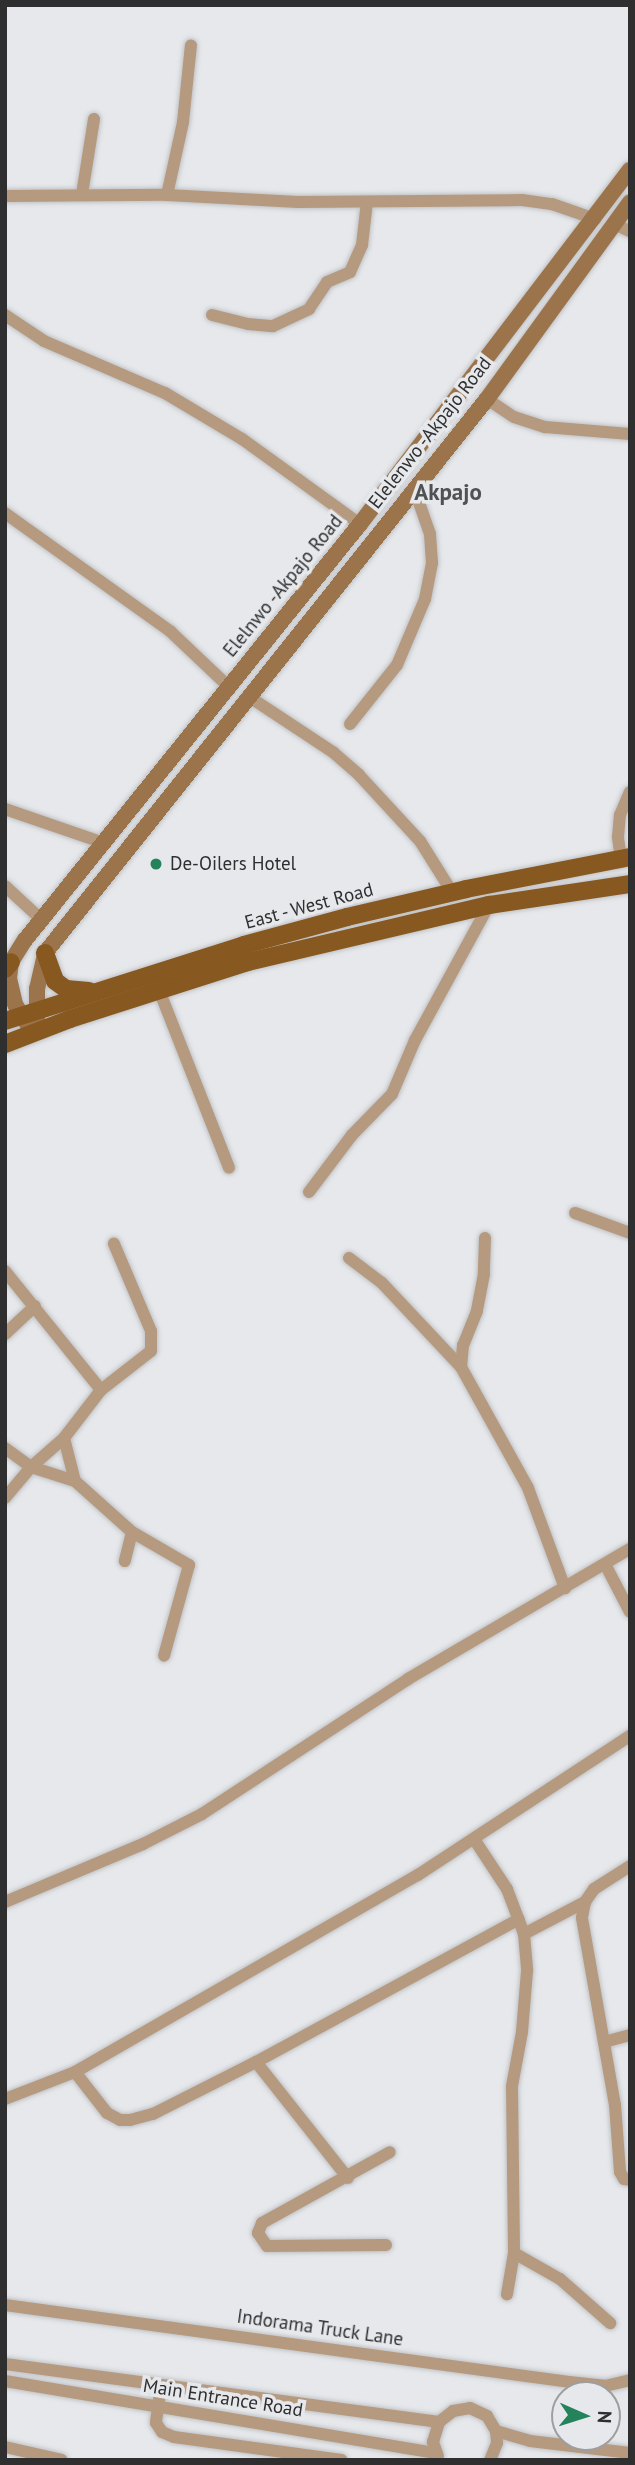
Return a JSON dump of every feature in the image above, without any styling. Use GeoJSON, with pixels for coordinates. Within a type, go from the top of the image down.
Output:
{"type":"FeatureCollection","features":[{"type":"Feature","properties":{"kind":"main road","name":"Elelnwo -Akpajo Road"},"geometry":{"type":"LineString","coordinates":[[21,1016],[12,992],[8,965],[360,524],[596,219],[630,170]]}},
{"type":"Feature","properties":{"kind":"main road","name":"Elelenwo -Akpajo Road"},"geometry":{"type":"LineString","coordinates":[[36,1032],[21,1016],[45,953],[247,696],[487,399],[630,202]]}},
{"type":"Feature","properties":{"kind":"main road","name":"East - West Road"},"geometry":{"type":"LineString","coordinates":[[21,1016],[244,945],[452,892],[626,858]]}},
{"type":"Feature","properties":{"kind":"main road","name":"East - West Road"},"geometry":{"type":"LineString","coordinates":[[5,1044],[248,962],[489,905],[630,884]]}},
{"type":"Feature","properties":{"kind":"main road"},"geometry":{"type":"LineString","coordinates":[[45,953],[55,981],[66,989],[99,991]]}},
{"type":"Feature","properties":{"kind":"street"},"geometry":{"type":"LineString","coordinates":[[167,195],[183,122],[191,45]]}},
{"type":"Feature","properties":{"kind":"street"},"geometry":{"type":"LineString","coordinates":[[82,194],[94,119]]}},
{"type":"Feature","properties":{"kind":"street"},"geometry":{"type":"LineString","coordinates":[[5,196],[167,195],[298,202],[522,200],[552,204],[596,219]]}},
{"type":"Feature","properties":{"kind":"street"},"geometry":{"type":"LineString","coordinates":[[212,315],[248,324],[273,326],[309,309],[327,282],[350,272],[362,245],[367,202]]}},
{"type":"Feature","properties":{"kind":"street"},"geometry":{"type":"LineString","coordinates":[[614,224],[630,231]]}},
{"type":"Feature","properties":{"kind":"street"},"geometry":{"type":"LineString","coordinates":[[5,315],[44,341],[165,393],[242,439],[360,524]]}},
{"type":"Feature","properties":{"kind":"street"},"geometry":{"type":"LineString","coordinates":[[487,399],[514,417],[545,427],[630,433]]}},
{"type":"Feature","properties":{"kind":"street"},"geometry":{"type":"LineString","coordinates":[[350,724],[397,665],[425,599],[432,563],[430,534],[414,488]]}},
{"type":"Feature","properties":{"kind":"street"},"geometry":{"type":"LineString","coordinates":[[5,513],[171,632],[229,687]]}},
{"type":"Feature","properties":{"kind":"street"},"geometry":{"type":"LineString","coordinates":[[247,696],[334,753],[359,775],[420,841],[452,892]]}},
{"type":"Feature","properties":{"kind":"street"},"geometry":{"type":"LineString","coordinates":[[626,858],[618,837],[620,815],[630,792]]}},
{"type":"Feature","properties":{"kind":"street"},"geometry":{"type":"LineString","coordinates":[[5,809],[104,844]]}},
{"type":"Feature","properties":{"kind":"street"},"geometry":{"type":"LineString","coordinates":[[5,886],[42,920]]}},
{"type":"Feature","properties":{"kind":"street"},"geometry":{"type":"LineString","coordinates":[[309,1192],[352,1135],[393,1094],[415,1040],[489,905]]}},
{"type":"Feature","properties":{"kind":"street"},"geometry":{"type":"LineString","coordinates":[[159,990],[229,1168]]}},
{"type":"Feature","properties":{"kind":"street"},"geometry":{"type":"LineString","coordinates":[[575,1213],[630,1233]]}},
{"type":"Feature","properties":{"kind":"street"},"geometry":{"type":"LineString","coordinates":[[461,1367],[463,1345],[477,1311],[484,1274],[485,1238]]}},
{"type":"Feature","properties":{"kind":"street"},"geometry":{"type":"LineString","coordinates":[[5,1498],[31,1467],[64,1437],[101,1390],[146,1356],[153,1342],[114,1244]]}},
{"type":"Feature","properties":{"kind":"street"},"geometry":{"type":"LineString","coordinates":[[349,1258],[382,1283],[461,1367],[528,1488],[565,1587]]}},
{"type":"Feature","properties":{"kind":"street"},"geometry":{"type":"LineString","coordinates":[[5,1271],[101,1390]]}},
{"type":"Feature","properties":{"kind":"street"},"geometry":{"type":"LineString","coordinates":[[5,1334],[35,1306]]}},
{"type":"Feature","properties":{"kind":"street"},"geometry":{"type":"LineString","coordinates":[[64,1437],[75,1481]]}},
{"type":"Feature","properties":{"kind":"street"},"geometry":{"type":"LineString","coordinates":[[5,1448],[31,1467],[75,1481],[132,1532],[189,1565],[164,1656]]}},
{"type":"Feature","properties":{"kind":"street"},"geometry":{"type":"LineString","coordinates":[[125,1561],[132,1532]]}},
{"type":"Feature","properties":{"kind":"street"},"geometry":{"type":"LineString","coordinates":[[5,1902],[143,1844],[202,1814],[408,1679],[630,1549]]}},
{"type":"Feature","properties":{"kind":"street"},"geometry":{"type":"LineString","coordinates":[[605,1564],[630,1612]]}},
{"type":"Feature","properties":{"kind":"street"},"geometry":{"type":"LineString","coordinates":[[5,2099],[75,2072],[474,1839],[630,1735]]}},
{"type":"Feature","properties":{"kind":"street"},"geometry":{"type":"LineString","coordinates":[[474,1839],[508,1889],[524,1934],[527,1971],[511,2113],[514,2253],[507,2294]]}},
{"type":"Feature","properties":{"kind":"street"},"geometry":{"type":"LineString","coordinates":[[524,1934],[584,1902],[594,1889],[630,1866]]}},
{"type":"Feature","properties":{"kind":"street"},"geometry":{"type":"LineString","coordinates":[[584,1902],[582,1918],[586,1950],[615,2105],[620,2172],[624,2179],[630,2180]]}},
{"type":"Feature","properties":{"kind":"street"},"geometry":{"type":"LineString","coordinates":[[75,2072],[107,2113],[130,2120],[153,2114],[256,2062],[519,1919]]}},
{"type":"Feature","properties":{"kind":"street"},"geometry":{"type":"LineString","coordinates":[[604,2042],[630,2035]]}},
{"type":"Feature","properties":{"kind":"street"},"geometry":{"type":"LineString","coordinates":[[256,2062],[348,2178]]}},
{"type":"Feature","properties":{"kind":"street"},"geometry":{"type":"LineString","coordinates":[[386,2245],[267,2246],[258,2233],[262,2223],[348,2178],[390,2152]]}},
{"type":"Feature","properties":{"kind":"street"},"geometry":{"type":"LineString","coordinates":[[514,2253],[560,2278],[610,2323]]}},
{"type":"Feature","properties":{"kind":"street","name":"Indorama Truck Lane"},"geometry":{"type":"LineString","coordinates":[[5,2305],[569,2382],[605,2386],[630,2380]]}},
{"type":"Feature","properties":{"kind":"street"},"geometry":{"type":"LineString","coordinates":[[5,2364],[439,2422]]}},
{"type":"Feature","properties":{"kind":"street","name":"Main Entrance Road"},"geometry":{"type":"LineString","coordinates":[[5,2381],[438,2456]]}},
{"type":"Feature","properties":{"kind":"street"},"geometry":{"type":"LineString","coordinates":[[161,2386],[156,2423],[162,2432],[174,2437],[341,2460]]}},
{"type":"Feature","properties":{"kind":"street"},"geometry":{"type":"LineString","coordinates":[[438,2456],[434,2432],[439,2422],[453,2411],[470,2408],[487,2416],[496,2431],[497,2443],[490,2460]]}},
{"type":"Feature","properties":{"kind":"street"},"geometry":{"type":"LineString","coordinates":[[496,2431],[530,2441],[630,2453]]}},
{"type":"Feature","properties":{"kind":"street"},"geometry":{"type":"LineString","coordinates":[[5,2447],[62,2460]]}},
{"type":"Feature","properties":{"kind":"place","name":"De-Oilers Hotel"},"geometry":{"type":"Point","coordinates":[156,864]}},
{"type":"Feature","properties":{"kind":"district","name":"Akpajo"},"geometry":{"type":"Point","coordinates":[448,492]}}]}
